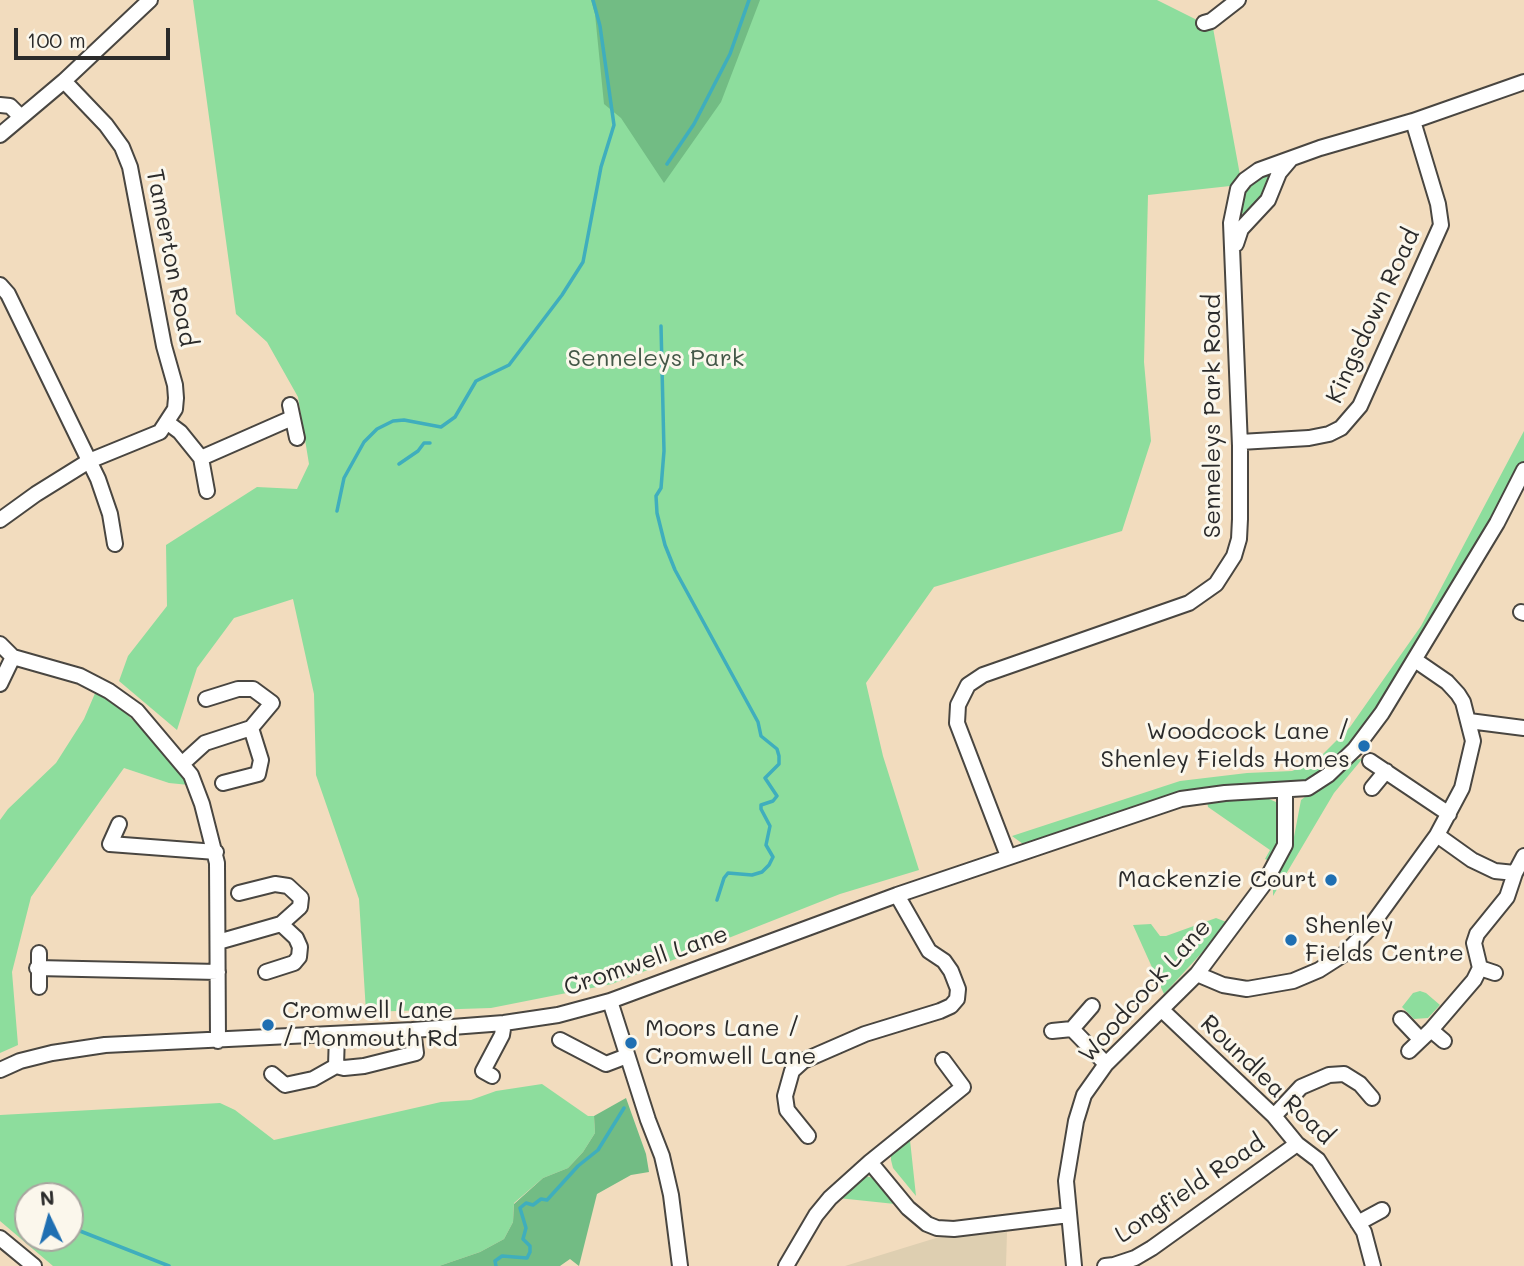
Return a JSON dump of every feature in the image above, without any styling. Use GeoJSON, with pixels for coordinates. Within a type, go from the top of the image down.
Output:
{"type":"FeatureCollection","features":[{"type":"Feature","properties":{"kind":"street"},"geometry":{"type":"LineString","coordinates":[[1204,23],[1211,21],[1238,0]]}},
{"type":"Feature","properties":{"kind":"street"},"geometry":{"type":"LineString","coordinates":[[0,135],[64,81],[143,2]]}},
{"type":"Feature","properties":{"kind":"street","name":"Tamerton Road"},"geometry":{"type":"LineString","coordinates":[[64,81],[106,125],[122,147],[130,167],[164,346],[175,385],[175,409],[168,423]]}},
{"type":"Feature","properties":{"kind":"street","name":"Senneleys Park Road"},"geometry":{"type":"LineString","coordinates":[[1008,856],[957,723],[958,705],[968,685],[983,675],[1189,603],[1216,584],[1234,556],[1239,540],[1240,442],[1231,223],[1238,189],[1259,170],[1524,82]]}},
{"type":"Feature","properties":{"kind":"street"},"geometry":{"type":"LineString","coordinates":[[0,105],[10,106],[20,116]]}},
{"type":"Feature","properties":{"kind":"street","name":"Kingsdown Road"},"geometry":{"type":"LineString","coordinates":[[1240,442],[1309,438],[1329,434],[1341,428],[1360,406],[1441,225],[1438,204],[1413,121]]}},
{"type":"Feature","properties":{"kind":"street","name":"Senneleys Park Road"},"geometry":{"type":"LineString","coordinates":[[1234,252],[1241,229],[1268,200],[1279,173],[1290,160]]}},
{"type":"Feature","properties":{"kind":"street"},"geometry":{"type":"LineString","coordinates":[[0,285],[8,293],[119,525],[115,544]]}},
{"type":"Feature","properties":{"kind":"street"},"geometry":{"type":"LineString","coordinates":[[201,457],[291,412],[297,438]]}},
{"type":"Feature","properties":{"kind":"street"},"geometry":{"type":"LineString","coordinates":[[0,520],[89,461],[160,432],[168,423],[180,432],[201,457],[207,491]]}},
{"type":"Feature","properties":{"kind":"street"},"geometry":{"type":"LineString","coordinates":[[1285,790],[1308,788],[1317,783],[1354,749],[1382,713],[1497,523],[1524,470]]}},
{"type":"Feature","properties":{"kind":"street"},"geometry":{"type":"LineString","coordinates":[[0,644],[13,657],[80,676],[109,691],[137,711],[191,775],[216,852],[218,1041]]}},
{"type":"Feature","properties":{"kind":"street"},"geometry":{"type":"LineString","coordinates":[[0,684],[13,657]]}},
{"type":"Feature","properties":{"kind":"street"},"geometry":{"type":"LineString","coordinates":[[1197,974],[1223,985],[1247,989],[1293,981],[1319,971],[1344,954],[1368,930],[1437,835],[1462,788],[1474,741],[1458,694],[1447,682],[1415,660]]}},
{"type":"Feature","properties":{"kind":"street"},"geometry":{"type":"LineString","coordinates":[[183,763],[205,743],[251,728],[272,704],[253,689],[238,689],[206,699]]}},
{"type":"Feature","properties":{"kind":"street"},"geometry":{"type":"LineString","coordinates":[[1469,721],[1524,728]]}},
{"type":"Feature","properties":{"kind":"street"},"geometry":{"type":"LineString","coordinates":[[223,783],[258,774],[261,760],[251,728]]}},
{"type":"Feature","properties":{"kind":"street"},"geometry":{"type":"LineString","coordinates":[[1370,761],[1449,814]]}},
{"type":"Feature","properties":{"kind":"street"},"geometry":{"type":"LineString","coordinates":[[1372,788],[1386,771]]}},
{"type":"Feature","properties":{"kind":"street","name":"Cromwell Lane"},"geometry":{"type":"LineString","coordinates":[[0,1070],[20,1061],[70,1049],[413,1030],[504,1023],[558,1015],[610,1000],[897,895],[1181,799],[1225,793],[1285,790]]}},
{"type":"Feature","properties":{"kind":"street","name":"Woodcock Lane"},"geometry":{"type":"LineString","coordinates":[[1074,1266],[1066,1181],[1076,1121],[1084,1095],[1106,1064],[1197,974],[1264,884],[1285,845],[1285,790]]}},
{"type":"Feature","properties":{"kind":"street"},"geometry":{"type":"LineString","coordinates":[[119,824],[110,844],[216,852]]}},
{"type":"Feature","properties":{"kind":"street"},"geometry":{"type":"LineString","coordinates":[[1437,835],[1472,860],[1495,870],[1515,873]]}},
{"type":"Feature","properties":{"kind":"street"},"geometry":{"type":"LineString","coordinates":[[1409,1051],[1474,980],[1480,968],[1474,943],[1477,934],[1507,897],[1524,856]]}},
{"type":"Feature","properties":{"kind":"street"},"geometry":{"type":"LineString","coordinates":[[218,942],[281,924],[300,907],[301,898],[288,886],[275,884],[239,893]]}},
{"type":"Feature","properties":{"kind":"street"},"geometry":{"type":"LineString","coordinates":[[808,1136],[787,1110],[785,1096],[792,1072],[803,1061],[865,1034],[940,1011],[951,1006],[957,999],[955,978],[951,971],[944,961],[929,951],[897,895]]}},
{"type":"Feature","properties":{"kind":"street"},"geometry":{"type":"LineString","coordinates":[[266,972],[294,962],[299,957],[300,947],[296,938],[281,924]]}},
{"type":"Feature","properties":{"kind":"street"},"geometry":{"type":"LineString","coordinates":[[38,987],[39,953]]}},
{"type":"Feature","properties":{"kind":"street"},"geometry":{"type":"LineString","coordinates":[[37,968],[218,972]]}},
{"type":"Feature","properties":{"kind":"street"},"geometry":{"type":"LineString","coordinates":[[1480,968],[1495,973]]}},
{"type":"Feature","properties":{"kind":"street"},"geometry":{"type":"LineString","coordinates":[[610,1000],[662,1156],[671,1195],[680,1266]]}},
{"type":"Feature","properties":{"kind":"street"},"geometry":{"type":"LineString","coordinates":[[1052,1031],[1072,1029],[1092,1006]]}},
{"type":"Feature","properties":{"kind":"street","name":"Roundlea Road"},"geometry":{"type":"LineString","coordinates":[[1162,1010],[1274,1116],[1297,1144],[1318,1160],[1358,1223],[1368,1242],[1374,1266]]}},
{"type":"Feature","properties":{"kind":"street"},"geometry":{"type":"LineString","coordinates":[[1401,1019],[1426,1035],[1444,1041]]}},
{"type":"Feature","properties":{"kind":"street"},"geometry":{"type":"LineString","coordinates":[[492,1076],[483,1071],[502,1035],[504,1023]]}},
{"type":"Feature","properties":{"kind":"street"},"geometry":{"type":"LineString","coordinates":[[1072,1029],[1106,1064]]}},
{"type":"Feature","properties":{"kind":"street"},"geometry":{"type":"LineString","coordinates":[[272,1074],[285,1085],[313,1079],[336,1066],[364,1066],[416,1054],[413,1030]]}},
{"type":"Feature","properties":{"kind":"street"},"geometry":{"type":"LineString","coordinates":[[336,1066],[337,1034]]}},
{"type":"Feature","properties":{"kind":"street"},"geometry":{"type":"LineString","coordinates":[[560,1040],[606,1064],[627,1056]]}},
{"type":"Feature","properties":{"kind":"street"},"geometry":{"type":"LineString","coordinates":[[786,1266],[816,1215],[830,1198],[963,1087],[943,1060]]}},
{"type":"Feature","properties":{"kind":"street"},"geometry":{"type":"LineString","coordinates":[[1274,1116],[1301,1087],[1329,1075],[1345,1074],[1360,1084],[1372,1098]]}},
{"type":"Feature","properties":{"kind":"street","name":"Longfield Road"},"geometry":{"type":"LineString","coordinates":[[1105,1266],[1135,1258],[1152,1248],[1297,1144]]}},
{"type":"Feature","properties":{"kind":"street"},"geometry":{"type":"LineString","coordinates":[[870,1162],[908,1208],[927,1224],[937,1227],[954,1229],[1069,1215]]}},
{"type":"Feature","properties":{"kind":"street"},"geometry":{"type":"LineString","coordinates":[[1358,1223],[1382,1210]]}},
{"type":"Feature","properties":{"kind":"street"},"geometry":{"type":"LineString","coordinates":[[0,1238],[34,1266]]}},
{"type":"Feature","properties":{"kind":"shaded area"},"geometry":{"type":"Polygon","coordinates":[[[1007,1232],[1006,1266],[845,1266],[936,1238],[1007,1232]]]}},
{"type":"Feature","properties":{"kind":"green space","name":"Senneleys Park"},"geometry":{"type":"Polygon","coordinates":[[[193,0],[1157,0],[1213,28],[1240,175],[1230,186],[1148,195],[1144,362],[1151,441],[1122,531],[934,587],[866,683],[883,756],[919,870],[840,894],[612,984],[491,1008],[366,1012],[359,899],[316,775],[314,694],[293,599],[234,618],[197,668],[177,730],[119,681],[128,656],[167,606],[166,545],[257,487],[297,489],[309,464],[298,397],[267,342],[236,314],[193,0]]]}},
{"type":"Feature","properties":{"kind":"green space"},"geometry":{"type":"Polygon","coordinates":[[[591,0],[760,0],[721,102],[664,183],[621,118],[604,104],[595,14],[591,0]]]}},
{"type":"Feature","properties":{"kind":"green space"},"geometry":{"type":"Polygon","coordinates":[[[1267,172],[1273,183],[1251,212],[1243,214],[1239,211],[1241,191],[1267,172]]]}},
{"type":"Feature","properties":{"kind":"green space"},"geometry":{"type":"Polygon","coordinates":[[[1524,431],[1524,462],[1497,511],[1390,692],[1348,748],[1328,766],[1310,779],[1298,783],[1269,784],[1023,844],[1012,836],[1180,781],[1292,771],[1316,761],[1350,727],[1421,626],[1524,431]]]}},
{"type":"Feature","properties":{"kind":"green space"},"geometry":{"type":"Polygon","coordinates":[[[96,691],[113,701],[159,745],[182,772],[189,785],[169,783],[124,768],[31,897],[12,972],[18,1045],[0,1053],[0,820],[56,763],[84,719],[96,691]]]}},
{"type":"Feature","properties":{"kind":"green space"},"geometry":{"type":"Polygon","coordinates":[[[1363,758],[1334,793],[1273,896],[1273,880],[1288,856],[1301,800],[1352,761],[1363,758]]]}},
{"type":"Feature","properties":{"kind":"green space"},"geometry":{"type":"Polygon","coordinates":[[[1262,796],[1276,802],[1280,810],[1282,839],[1271,862],[1265,859],[1270,850],[1208,807],[1207,801],[1262,796]]]}},
{"type":"Feature","properties":{"kind":"green space"},"geometry":{"type":"Polygon","coordinates":[[[1216,918],[1229,923],[1164,994],[1133,925],[1151,924],[1160,936],[1166,936],[1216,918]]]}},
{"type":"Feature","properties":{"kind":"green space"},"geometry":{"type":"Polygon","coordinates":[[[1420,991],[1440,1005],[1428,1018],[1414,1019],[1402,1007],[1413,993],[1420,991]]]}},
{"type":"Feature","properties":{"kind":"green space"},"geometry":{"type":"Polygon","coordinates":[[[542,1084],[588,1116],[594,1116],[595,1133],[583,1152],[568,1168],[543,1178],[514,1203],[513,1222],[504,1239],[480,1252],[439,1266],[53,1266],[37,1252],[84,1252],[84,1182],[14,1182],[14,1233],[0,1221],[0,1115],[220,1103],[235,1110],[274,1140],[441,1102],[471,1100],[496,1091],[542,1084]]]}},
{"type":"Feature","properties":{"kind":"green space"},"geometry":{"type":"Polygon","coordinates":[[[626,1098],[646,1154],[649,1172],[631,1175],[597,1194],[579,1266],[570,1259],[560,1266],[439,1266],[480,1252],[504,1239],[513,1222],[514,1204],[543,1178],[568,1168],[583,1152],[595,1133],[594,1116],[626,1098]]]}},
{"type":"Feature","properties":{"kind":"green space"},"geometry":{"type":"Polygon","coordinates":[[[910,1140],[916,1196],[893,1168],[891,1160],[891,1154],[910,1140]]]}},
{"type":"Feature","properties":{"kind":"green space"},"geometry":{"type":"Polygon","coordinates":[[[866,1176],[873,1178],[895,1204],[838,1198],[866,1176]]]}},
{"type":"Feature","properties":{"kind":"waterway"},"geometry":{"type":"LineString","coordinates":[[337,511],[344,478],[364,442],[377,429],[393,421],[404,420],[441,427],[455,417],[476,381],[509,365],[562,295],[583,262],[601,167],[614,125],[600,26],[593,0]]}},
{"type":"Feature","properties":{"kind":"waterway"},"geometry":{"type":"LineString","coordinates":[[667,164],[694,124],[730,54],[749,0]]}},
{"type":"Feature","properties":{"kind":"waterway"},"geometry":{"type":"LineString","coordinates":[[661,326],[664,451],[661,488],[656,496],[665,545],[675,570],[758,722],[761,736],[777,749],[779,756],[779,764],[765,778],[777,796],[773,801],[761,805],[770,826],[766,845],[773,857],[762,872],[752,875],[728,873],[717,900]]}},
{"type":"Feature","properties":{"kind":"waterway"},"geometry":{"type":"LineString","coordinates":[[399,464],[418,451],[424,443],[430,443]]}},
{"type":"Feature","properties":{"kind":"waterway"},"geometry":{"type":"LineString","coordinates":[[496,1266],[495,1261],[502,1256],[527,1258],[530,1246],[523,1239],[526,1228],[520,1208],[526,1203],[533,1205],[541,1199],[547,1200],[578,1166],[598,1150],[624,1108]]}},
{"type":"Feature","properties":{"kind":"waterway"},"geometry":{"type":"LineString","coordinates":[[84,1233],[169,1266]]}},
{"type":"Feature","properties":{"kind":"place","name":"Woodcock Lane / Shenley Fields Homes"},"geometry":{"type":"Point","coordinates":[1364,746]}},
{"type":"Feature","properties":{"kind":"place","name":"Mackenzie Court"},"geometry":{"type":"Point","coordinates":[1331,880]}},
{"type":"Feature","properties":{"kind":"place","name":"Shenley Fields Centre"},"geometry":{"type":"Point","coordinates":[1291,940]}},
{"type":"Feature","properties":{"kind":"place","name":"Cromwell Lane / Monmouth Rd"},"geometry":{"type":"Point","coordinates":[268,1025]}},
{"type":"Feature","properties":{"kind":"place","name":"Moors Lane / Cromwell Lane"},"geometry":{"type":"Point","coordinates":[631,1043]}}]}
